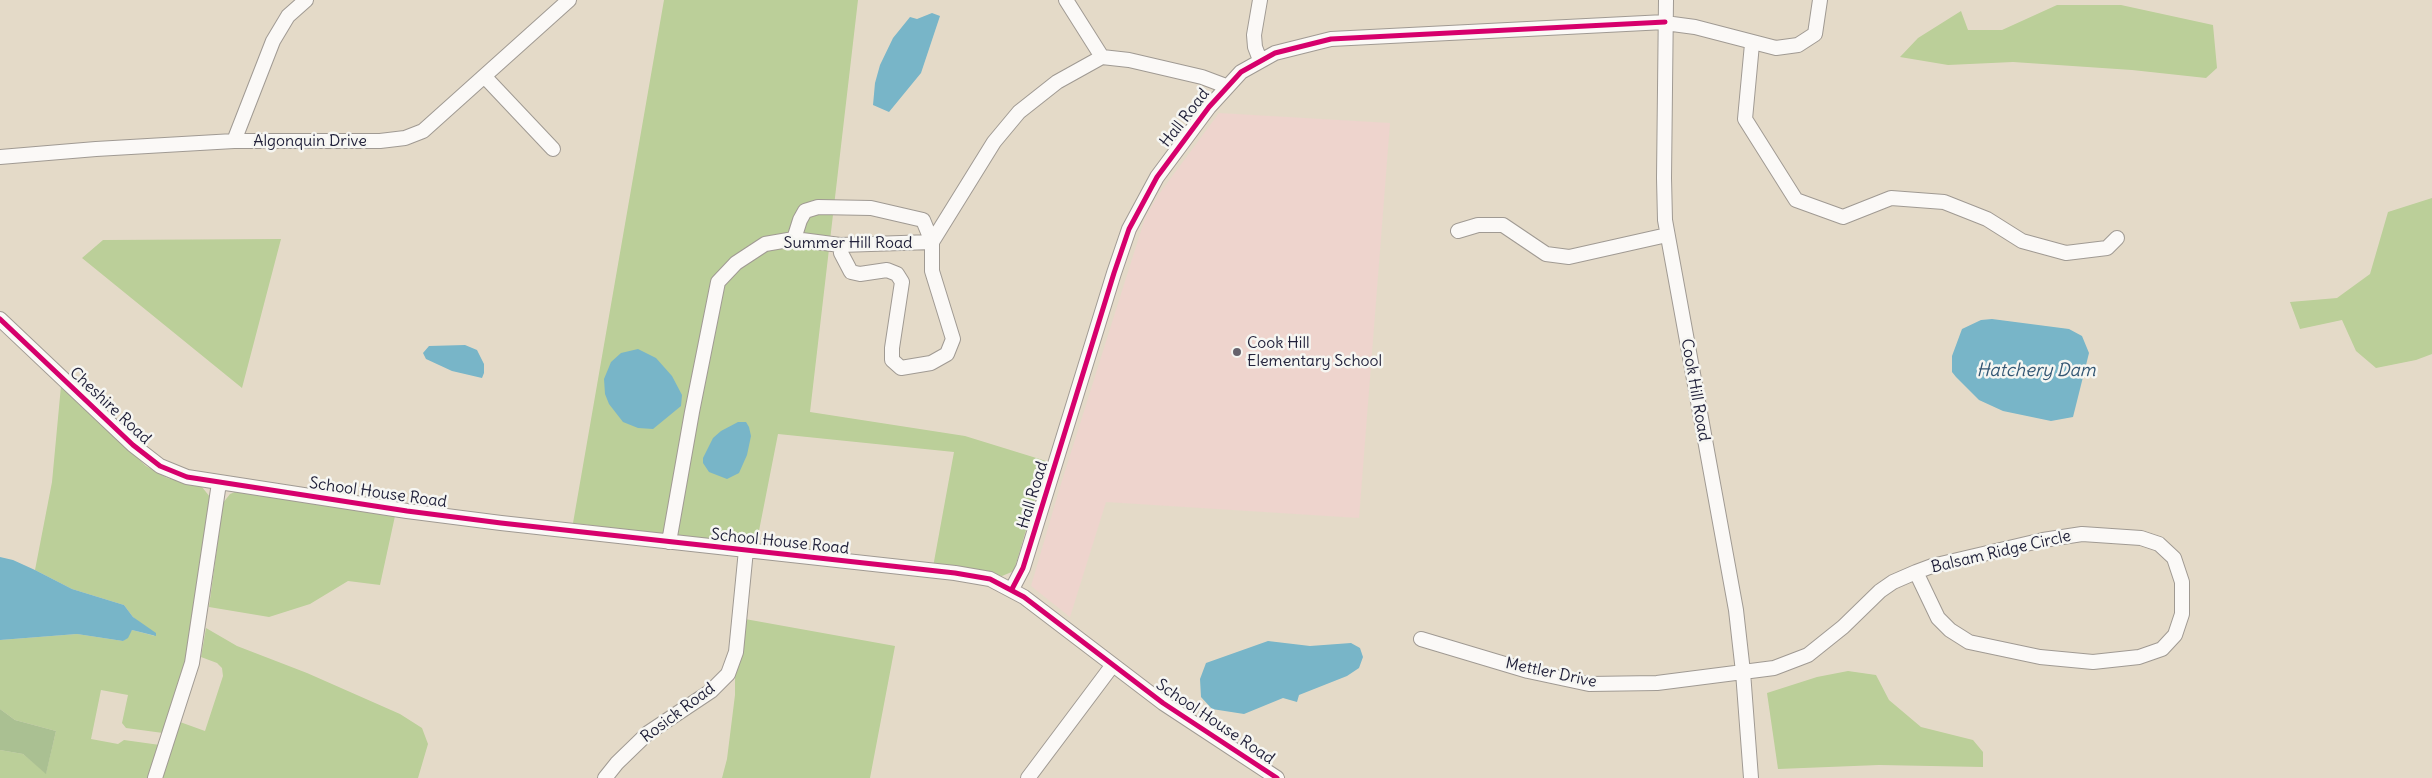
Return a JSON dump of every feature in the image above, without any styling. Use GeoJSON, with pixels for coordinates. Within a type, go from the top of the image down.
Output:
{"type":"FeatureCollection","features":[{"type":"Feature","properties":{"kind":"street"},"geometry":{"type":"LineString","coordinates":[[234,141],[273,41],[288,16],[306,0]]}},
{"type":"Feature","properties":{"kind":"street","name":"Algonquin Drive"},"geometry":{"type":"LineString","coordinates":[[0,158],[96,149],[234,141],[380,141],[406,138],[422,131],[486,77],[569,0]]}},
{"type":"Feature","properties":{"kind":"street"},"geometry":{"type":"LineString","coordinates":[[1066,0],[1102,57],[1114,57],[1175,71],[1219,82],[1226,86]]}},
{"type":"Feature","properties":{"kind":"street"},"geometry":{"type":"LineString","coordinates":[[1260,0],[1254,35],[1255,47],[1260,60]]}},
{"type":"Feature","properties":{"kind":"street","name":"Cook Hill Road"},"geometry":{"type":"LineString","coordinates":[[1666,0],[1664,178],[1667,235],[1731,582],[1744,672],[1751,778]]}},
{"type":"Feature","properties":{"kind":"street","name":"Hall Road"},"geometry":{"type":"LineString","coordinates":[[1012,589],[1023,568],[1129,229],[1157,177],[1226,86],[1241,72],[1260,60],[1289,49],[1331,39],[1665,23],[1695,27],[1752,44],[1776,48],[1798,45],[1815,34],[1820,0]]}},
{"type":"Feature","properties":{"kind":"street"},"geometry":{"type":"LineString","coordinates":[[1752,44],[1745,119],[1796,200],[1843,217],[1891,198],[1944,202],[1987,220],[2022,241],[2066,253],[2107,248],[2117,238]]}},
{"type":"Feature","properties":{"kind":"street","name":"Summer Hill Road"},"geometry":{"type":"LineString","coordinates":[[669,542],[690,422],[718,282],[736,263],[765,244],[794,239],[840,245],[932,242],[994,142],[1019,112],[1057,82],[1102,57]]}},
{"type":"Feature","properties":{"kind":"street"},"geometry":{"type":"LineString","coordinates":[[486,77],[553,149]]}},
{"type":"Feature","properties":{"kind":"street"},"geometry":{"type":"LineString","coordinates":[[794,239],[805,211],[818,206],[871,208],[923,220],[932,242],[932,271],[952,339],[947,354],[931,363],[901,368],[892,360],[892,348],[902,282],[897,274],[887,270],[860,274],[851,272],[843,258],[840,245]]}},
{"type":"Feature","properties":{"kind":"street"},"geometry":{"type":"LineString","coordinates":[[1458,231],[1478,225],[1503,225],[1546,254],[1569,256],[1667,235]]}},
{"type":"Feature","properties":{"kind":"street","name":"Cheshire Road"},"geometry":{"type":"LineString","coordinates":[[0,319],[151,460],[173,473],[219,483]]}},
{"type":"Feature","properties":{"kind":"street"},"geometry":{"type":"LineString","coordinates":[[155,778],[192,663],[219,483]]}},
{"type":"Feature","properties":{"kind":"street","name":"School House Road"},"geometry":{"type":"LineString","coordinates":[[219,483],[416,512],[955,573],[990,579],[1012,589],[1171,709],[1277,778]]}},
{"type":"Feature","properties":{"kind":"street","name":"Balsam Ridge Circle"},"geometry":{"type":"LineString","coordinates":[[1744,672],[1774,668],[1808,655],[1843,627],[1880,591],[1892,582],[1916,572],[1941,564],[2082,534],[2140,538],[2159,544],[2174,558],[2182,582],[2182,614],[2175,635],[2162,649],[2139,657],[2093,662],[2040,657],[1970,642],[1950,630],[1938,618],[1916,572]]}},
{"type":"Feature","properties":{"kind":"street","name":"Rosick Road"},"geometry":{"type":"LineString","coordinates":[[605,778],[617,763],[648,733],[711,691],[728,674],[736,652],[746,550]]}},
{"type":"Feature","properties":{"kind":"street","name":"Mettler Drive"},"geometry":{"type":"LineString","coordinates":[[1421,639],[1528,671],[1589,684],[1665,682],[1744,672]]}},
{"type":"Feature","properties":{"kind":"street"},"geometry":{"type":"LineString","coordinates":[[1028,778],[1112,666]]}},
{"type":"Feature","properties":{"kind":"shaded area","name":"Cook Hill Elementary School"},"geometry":{"type":"Polygon","coordinates":[[[1219,113],[1390,123],[1359,518],[1106,502],[1070,617],[1031,586],[1060,487],[1145,218],[1159,194],[1219,113]]]}},
{"type":"Feature","properties":{"kind":"green space"},"geometry":{"type":"Polygon","coordinates":[[[664,0],[858,0],[810,412],[965,436],[1046,461],[1014,571],[1002,576],[933,567],[954,452],[778,434],[756,546],[573,523],[664,0]]]}},
{"type":"Feature","properties":{"kind":"green space"},"geometry":{"type":"Polygon","coordinates":[[[2057,5],[2121,5],[2213,25],[2217,68],[2206,78],[2132,70],[2013,62],[1948,65],[1900,57],[1918,38],[1961,11],[1968,30],[2002,30],[2057,5]]]}},
{"type":"Feature","properties":{"kind":"green space"},"geometry":{"type":"Polygon","coordinates":[[[2432,198],[2432,354],[2416,360],[2376,368],[2356,351],[2342,320],[2300,329],[2290,302],[2337,298],[2370,274],[2388,212],[2432,198]]]}},
{"type":"Feature","properties":{"kind":"green space"},"geometry":{"type":"Polygon","coordinates":[[[281,239],[242,388],[82,258],[103,240],[281,239]]]}},
{"type":"Feature","properties":{"kind":"green space"},"geometry":{"type":"Polygon","coordinates":[[[61,386],[146,466],[167,478],[202,487],[210,497],[185,664],[163,733],[126,728],[122,723],[128,695],[101,690],[91,739],[118,744],[124,740],[160,745],[148,778],[0,778],[0,750],[23,754],[46,773],[56,731],[15,720],[0,709],[0,640],[77,634],[123,641],[132,630],[155,636],[133,617],[124,605],[72,589],[35,570],[52,482],[61,386]]]}},
{"type":"Feature","properties":{"kind":"green space"},"geometry":{"type":"Polygon","coordinates":[[[235,492],[395,516],[380,585],[348,581],[310,604],[269,617],[209,607],[223,503],[230,494],[235,492]]]}},
{"type":"Feature","properties":{"kind":"green space"},"geometry":{"type":"Polygon","coordinates":[[[745,619],[895,646],[870,778],[722,778],[727,759],[735,695],[735,670],[745,619]]]}},
{"type":"Feature","properties":{"kind":"green space"},"geometry":{"type":"Polygon","coordinates":[[[206,628],[237,646],[307,673],[400,714],[422,728],[428,744],[418,778],[161,778],[180,722],[205,731],[223,676],[222,668],[217,663],[201,657],[206,628]]]}},
{"type":"Feature","properties":{"kind":"green space"},"geometry":{"type":"Polygon","coordinates":[[[1848,671],[1876,675],[1889,700],[1921,727],[1973,740],[1983,752],[1983,767],[1879,765],[1778,769],[1767,693],[1817,677],[1848,671]]]}},
{"type":"Feature","properties":{"kind":"green space"},"geometry":{"type":"Polygon","coordinates":[[[0,709],[15,720],[56,731],[46,774],[23,754],[0,750],[0,709]]]}},
{"type":"Feature","properties":{"kind":"water"},"geometry":{"type":"Polygon","coordinates":[[[932,13],[940,16],[921,73],[889,112],[873,105],[875,83],[880,65],[893,38],[910,17],[917,19],[932,13]]]}},
{"type":"Feature","properties":{"kind":"water","name":"Hatchery Dam"},"geometry":{"type":"Polygon","coordinates":[[[1992,319],[2069,329],[2082,336],[2089,353],[2073,417],[2051,421],[2003,411],[1979,400],[1956,377],[1952,372],[1952,356],[1962,329],[1981,320],[1992,319]]]}},
{"type":"Feature","properties":{"kind":"water"},"geometry":{"type":"Polygon","coordinates":[[[465,345],[477,350],[484,364],[482,378],[452,371],[426,359],[423,353],[429,346],[465,345]]]}},
{"type":"Feature","properties":{"kind":"water"},"geometry":{"type":"Polygon","coordinates":[[[638,349],[656,358],[672,376],[682,395],[681,406],[653,429],[638,428],[623,422],[609,404],[605,394],[604,379],[611,362],[621,353],[638,349]]]}},
{"type":"Feature","properties":{"kind":"water"},"geometry":{"type":"Polygon","coordinates":[[[738,422],[746,422],[751,436],[747,455],[739,473],[727,479],[709,472],[703,463],[703,458],[713,438],[721,431],[738,422]]]}},
{"type":"Feature","properties":{"kind":"water"},"geometry":{"type":"Polygon","coordinates":[[[0,557],[13,560],[72,589],[124,605],[133,617],[156,633],[156,636],[132,630],[128,638],[123,641],[77,634],[0,640],[0,557]]]}},
{"type":"Feature","properties":{"kind":"water"},"geometry":{"type":"Polygon","coordinates":[[[1268,641],[1310,646],[1351,643],[1360,648],[1363,657],[1359,668],[1347,676],[1299,695],[1297,702],[1283,698],[1244,714],[1212,709],[1201,697],[1200,679],[1206,663],[1268,641]]]}},
{"type":"Feature","properties":{"kind":"cycle path"},"geometry":{"type":"LineString","coordinates":[[1012,589],[1023,568],[1129,229],[1157,177],[1209,107],[1241,72],[1275,53],[1331,39],[1665,22]]}},
{"type":"Feature","properties":{"kind":"cycle path"},"geometry":{"type":"LineString","coordinates":[[0,319],[133,445],[160,466],[187,477],[407,511],[501,523],[955,573],[990,579],[1024,597],[1163,703],[1277,778]]}},
{"type":"Feature","properties":{"kind":"place","name":"Cook Hill Elementary School"},"geometry":{"type":"Point","coordinates":[1237,352]}}]}
